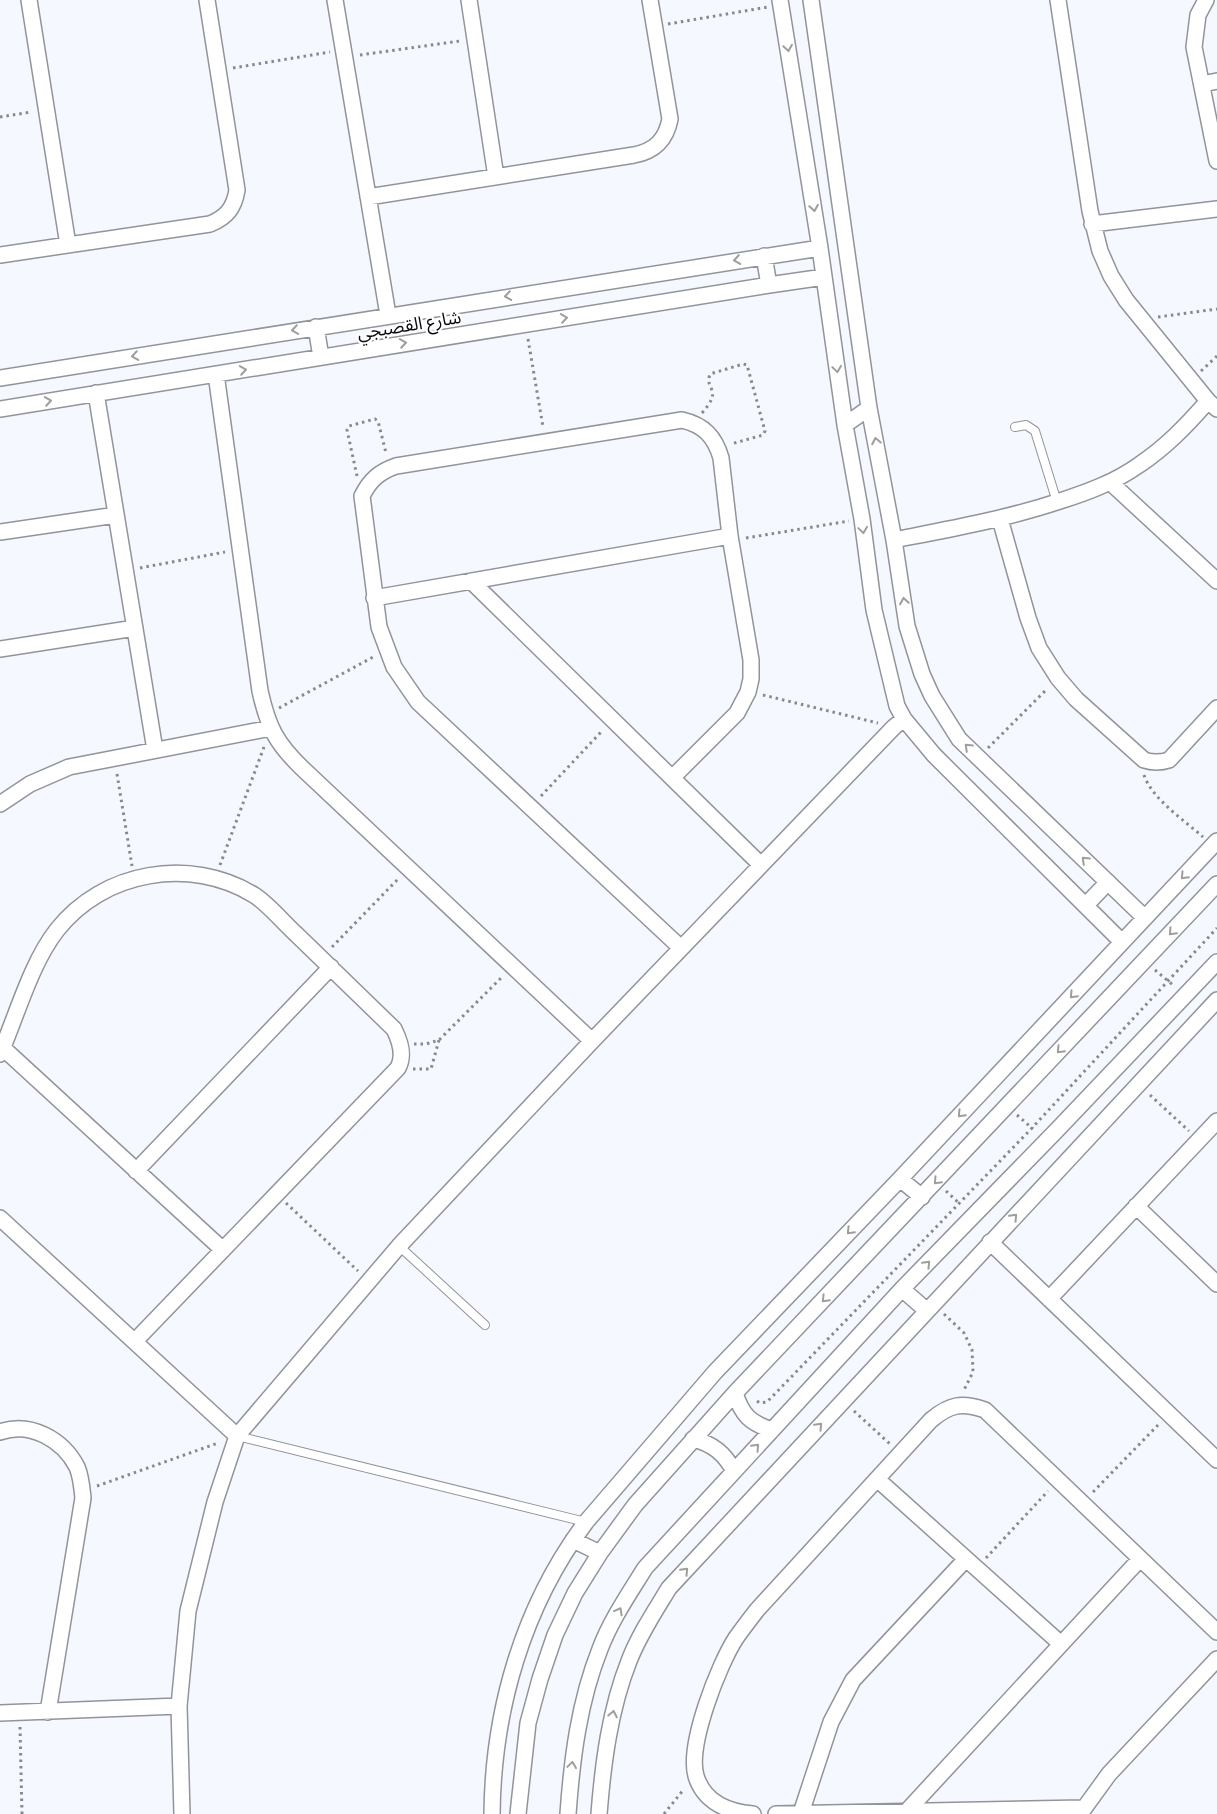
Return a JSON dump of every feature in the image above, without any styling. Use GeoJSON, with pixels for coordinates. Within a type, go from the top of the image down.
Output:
{"type":"FeatureCollection","features":[{"type":"Feature","properties":{"kind":"street"},"geometry":{"type":"LineString","coordinates":[[29,0],[68,245]]}},
{"type":"Feature","properties":{"kind":"street"},"geometry":{"type":"LineString","coordinates":[[0,255],[210,224],[230,212],[235,202],[237,190],[207,0]]}},
{"type":"Feature","properties":{"kind":"street"},"geometry":{"type":"LineString","coordinates":[[335,0],[388,315]]}},
{"type":"Feature","properties":{"kind":"street"},"geometry":{"type":"LineString","coordinates":[[469,0],[496,177]]}},
{"type":"Feature","properties":{"kind":"street"},"geometry":{"type":"LineString","coordinates":[[368,197],[640,154],[655,147],[668,130],[670,120],[650,0]]}},
{"type":"Feature","properties":{"kind":"street"},"geometry":{"type":"LineString","coordinates":[[811,0],[869,408],[908,626],[922,674],[944,718],[959,739],[1145,918]]}},
{"type":"Feature","properties":{"kind":"street"},"geometry":{"type":"LineString","coordinates":[[894,540],[1000,519],[1111,483],[1164,447],[1187,425],[1213,405],[1126,300],[1111,276],[1100,251],[1092,224],[1058,0]]}},
{"type":"Feature","properties":{"kind":"street"},"geometry":{"type":"LineString","coordinates":[[1206,0],[1198,16],[1194,47],[1217,161]]}},
{"type":"Feature","properties":{"kind":"street"},"geometry":{"type":"LineString","coordinates":[[780,2],[820,248],[845,425],[862,519],[874,610],[899,723],[934,755],[1122,942]]}},
{"type":"Feature","properties":{"kind":"street"},"geometry":{"type":"LineString","coordinates":[[1202,84],[1217,81]]}},
{"type":"Feature","properties":{"kind":"street"},"geometry":{"type":"LineString","coordinates":[[1092,224],[1217,208]]}},
{"type":"Feature","properties":{"kind":"street","name":"شارع القصبجي"},"geometry":{"type":"LineString","coordinates":[[0,378],[820,248]]}},
{"type":"Feature","properties":{"kind":"street"},"geometry":{"type":"LineString","coordinates":[[764,256],[769,284]]}},
{"type":"Feature","properties":{"kind":"street","name":"شارع القصبجي"},"geometry":{"type":"LineString","coordinates":[[0,409],[769,284],[824,277]]}},
{"type":"Feature","properties":{"kind":"street"},"geometry":{"type":"LineString","coordinates":[[316,327],[321,357]]}},
{"type":"Feature","properties":{"kind":"street"},"geometry":{"type":"LineString","coordinates":[[216,374],[260,691],[268,722],[286,753],[592,1041]]}},
{"type":"Feature","properties":{"kind":"street"},"geometry":{"type":"LineString","coordinates":[[96,393],[155,750]]}},
{"type":"Feature","properties":{"kind":"street"},"geometry":{"type":"LineString","coordinates":[[845,425],[869,408]]}},
{"type":"Feature","properties":{"kind":"street"},"geometry":{"type":"LineString","coordinates":[[672,778],[737,713],[748,692],[751,679],[751,660],[730,538],[721,458],[718,447],[704,428],[693,422],[682,420],[390,468],[375,476],[362,496],[379,628],[394,667],[418,702],[681,948]]}},
{"type":"Feature","properties":{"kind":"street"},"geometry":{"type":"LineString","coordinates":[[1111,483],[1217,581]]}},
{"type":"Feature","properties":{"kind":"street"},"geometry":{"type":"LineString","coordinates":[[0,532],[116,515]]}},
{"type":"Feature","properties":{"kind":"street"},"geometry":{"type":"LineString","coordinates":[[1000,519],[1028,618],[1039,648],[1058,678],[1076,699],[1144,760],[1152,763],[1161,763],[1169,760],[1217,708]]}},
{"type":"Feature","properties":{"kind":"street"},"geometry":{"type":"LineString","coordinates":[[374,598],[730,538]]}},
{"type":"Feature","properties":{"kind":"street"},"geometry":{"type":"LineString","coordinates":[[471,581],[761,865]]}},
{"type":"Feature","properties":{"kind":"street"},"geometry":{"type":"LineString","coordinates":[[0,649],[135,628]]}},
{"type":"Feature","properties":{"kind":"street"},"geometry":{"type":"LineString","coordinates":[[0,804],[30,784],[69,767],[155,750],[268,722]]}},
{"type":"Feature","properties":{"kind":"street"},"geometry":{"type":"LineString","coordinates":[[182,1814],[179,1706],[188,1611],[215,1502],[237,1436],[399,1246],[592,1041],[899,723]]}},
{"type":"Feature","properties":{"kind":"street"},"geometry":{"type":"LineString","coordinates":[[492,1814],[497,1737],[508,1685],[524,1635],[545,1587],[572,1540],[715,1372],[900,1180],[1215,843]]}},
{"type":"Feature","properties":{"kind":"street"},"geometry":{"type":"LineString","coordinates":[[135,1341],[223,1250],[276,1194],[398,1068],[401,1053],[400,1040],[394,1029],[255,896],[215,878],[186,873],[149,874],[114,885],[82,904],[56,930],[38,962],[1,1051],[223,1250]]}},
{"type":"Feature","properties":{"kind":"street"},"geometry":{"type":"LineString","coordinates":[[1086,905],[1108,882]]}},
{"type":"Feature","properties":{"kind":"street"},"geometry":{"type":"LineString","coordinates":[[518,1814],[528,1723],[555,1635],[575,1594],[600,1553],[635,1504],[735,1393],[922,1197],[941,1186],[1152,964],[1217,884]]}},
{"type":"Feature","properties":{"kind":"street"},"geometry":{"type":"LineString","coordinates":[[568,1814],[571,1772],[578,1724],[588,1686],[600,1649],[617,1613],[645,1568],[902,1289],[1052,1136],[1217,962]]}},
{"type":"Feature","properties":{"kind":"street"},"geometry":{"type":"LineString","coordinates":[[136,1171],[326,963]]}},
{"type":"Feature","properties":{"kind":"street"},"geometry":{"type":"LineString","coordinates":[[599,1814],[602,1776],[617,1694],[629,1660],[645,1628],[669,1588],[1217,1000]]}},
{"type":"Feature","properties":{"kind":"street"},"geometry":{"type":"LineString","coordinates":[[1049,1299],[1217,1120]]}},
{"type":"Feature","properties":{"kind":"street"},"geometry":{"type":"LineString","coordinates":[[1052,1136],[1077,1149]]}},
{"type":"Feature","properties":{"kind":"street"},"geometry":{"type":"LineString","coordinates":[[900,1180],[922,1197]]}},
{"type":"Feature","properties":{"kind":"street"},"geometry":{"type":"LineString","coordinates":[[1136,1206],[1217,1284]]}},
{"type":"Feature","properties":{"kind":"street"},"geometry":{"type":"LineString","coordinates":[[1,1223],[135,1341],[237,1436]]}},
{"type":"Feature","properties":{"kind":"street"},"geometry":{"type":"LineString","coordinates":[[990,1242],[1217,1460]]}},
{"type":"Feature","properties":{"kind":"street"},"geometry":{"type":"LineString","coordinates":[[902,1289],[930,1307]]}},
{"type":"Feature","properties":{"kind":"street"},"geometry":{"type":"LineString","coordinates":[[735,1393],[739,1407],[747,1418],[758,1426],[772,1430]]}},
{"type":"Feature","properties":{"kind":"street"},"geometry":{"type":"LineString","coordinates":[[753,1814],[737,1812],[719,1805],[705,1792],[696,1775],[695,1753],[706,1702],[719,1669],[736,1638],[757,1610],[900,1453],[942,1410],[956,1405],[971,1405],[985,1410],[1217,1632]]}},
{"type":"Feature","properties":{"kind":"street"},"geometry":{"type":"LineString","coordinates":[[0,1432],[7,1430],[29,1430],[50,1437],[67,1451],[78,1469],[82,1491],[83,1498],[48,1712]]}},
{"type":"Feature","properties":{"kind":"street"},"geometry":{"type":"LineString","coordinates":[[693,1439],[706,1443],[718,1450],[727,1459],[734,1471]]}},
{"type":"Feature","properties":{"kind":"street"},"geometry":{"type":"LineString","coordinates":[[877,1479],[1061,1644]]}},
{"type":"Feature","properties":{"kind":"street"},"geometry":{"type":"LineString","coordinates":[[572,1540],[600,1553]]}},
{"type":"Feature","properties":{"kind":"street"},"geometry":{"type":"LineString","coordinates":[[906,1812],[1140,1559]]}},
{"type":"Feature","properties":{"kind":"street"},"geometry":{"type":"LineString","coordinates":[[801,1814],[831,1722],[853,1680],[971,1564]]}},
{"type":"Feature","properties":{"kind":"street"},"geometry":{"type":"LineString","coordinates":[[776,1814],[1082,1811],[1108,1774],[1217,1658]]}},
{"type":"Feature","properties":{"kind":"street"},"geometry":{"type":"LineString","coordinates":[[0,1713],[179,1706]]}},
{"type":"Feature","properties":{"kind":"lane"},"geometry":{"type":"LineString","coordinates":[[1014,427],[1026,425],[1035,431],[1057,502]]}},
{"type":"Feature","properties":{"kind":"lane"},"geometry":{"type":"LineString","coordinates":[[399,1246],[485,1325]]}},
{"type":"Feature","properties":{"kind":"lane"},"geometry":{"type":"LineString","coordinates":[[237,1436],[586,1522]]}},
{"type":"Feature","properties":{"kind":"path"},"geometry":{"type":"LineString","coordinates":[[654,26],[780,2]]}},
{"type":"Feature","properties":{"kind":"path"},"geometry":{"type":"LineString","coordinates":[[218,70],[475,38]]}},
{"type":"Feature","properties":{"kind":"path"},"geometry":{"type":"LineString","coordinates":[[0,117],[46,109]]}},
{"type":"Feature","properties":{"kind":"path"},"geometry":{"type":"LineString","coordinates":[[1141,320],[1217,309]]}},
{"type":"Feature","properties":{"kind":"path"},"geometry":{"type":"LineString","coordinates":[[526,324],[545,442]]}},
{"type":"Feature","properties":{"kind":"path"},"geometry":{"type":"LineString","coordinates":[[1191,380],[1217,356]]}},
{"type":"Feature","properties":{"kind":"path"},"geometry":{"type":"LineString","coordinates":[[693,422],[713,400],[714,395],[709,378],[710,374],[743,364],[747,365],[765,431],[763,435],[718,447]]}},
{"type":"Feature","properties":{"kind":"path"},"geometry":{"type":"LineString","coordinates":[[362,496],[347,430],[349,426],[378,421],[390,468]]}},
{"type":"Feature","properties":{"kind":"path"},"geometry":{"type":"LineString","coordinates":[[730,538],[862,519]]}},
{"type":"Feature","properties":{"kind":"path"},"geometry":{"type":"LineString","coordinates":[[125,570],[240,549]]}},
{"type":"Feature","properties":{"kind":"path"},"geometry":{"type":"LineString","coordinates":[[215,878],[268,722],[387,650]]}},
{"type":"Feature","properties":{"kind":"path"},"geometry":{"type":"LineString","coordinates":[[978,758],[1058,678]]}},
{"type":"Feature","properties":{"kind":"path"},"geometry":{"type":"LineString","coordinates":[[748,692],[899,723]]}},
{"type":"Feature","properties":{"kind":"path"},"geometry":{"type":"LineString","coordinates":[[530,807],[613,720]]}},
{"type":"Feature","properties":{"kind":"path"},"geometry":{"type":"LineString","coordinates":[[114,758],[135,879]]}},
{"type":"Feature","properties":{"kind":"path"},"geometry":{"type":"LineString","coordinates":[[1144,760],[1144,772],[1147,783],[1154,793],[1215,843]]}},
{"type":"Feature","properties":{"kind":"path"},"geometry":{"type":"LineString","coordinates":[[326,963],[409,868]]}},
{"type":"Feature","properties":{"kind":"path"},"geometry":{"type":"LineString","coordinates":[[755,1395],[757,1402],[760,1404],[767,1402],[1032,1128],[1217,928]]}},
{"type":"Feature","properties":{"kind":"path"},"geometry":{"type":"LineString","coordinates":[[1152,964],[1185,996]]}},
{"type":"Feature","properties":{"kind":"path"},"geometry":{"type":"LineString","coordinates":[[400,1040],[412,1044],[426,1044],[439,1040],[513,967]]}},
{"type":"Feature","properties":{"kind":"path"},"geometry":{"type":"LineString","coordinates":[[398,1068],[430,1070],[433,1068],[439,1040]]}},
{"type":"Feature","properties":{"kind":"path"},"geometry":{"type":"LineString","coordinates":[[1138,1084],[1199,1140]]}},
{"type":"Feature","properties":{"kind":"path"},"geometry":{"type":"LineString","coordinates":[[1012,1111],[1023,1108]]}},
{"type":"Feature","properties":{"kind":"path"},"geometry":{"type":"LineString","coordinates":[[1012,1111],[1032,1128],[1052,1136]]}},
{"type":"Feature","properties":{"kind":"path"},"geometry":{"type":"LineString","coordinates":[[938,1197],[941,1186],[973,1216]]}},
{"type":"Feature","properties":{"kind":"path"},"geometry":{"type":"LineString","coordinates":[[276,1194],[370,1282]]}},
{"type":"Feature","properties":{"kind":"path"},"geometry":{"type":"LineString","coordinates":[[930,1307],[964,1333],[972,1350],[973,1372],[956,1405]]}},
{"type":"Feature","properties":{"kind":"path"},"geometry":{"type":"LineString","coordinates":[[842,1401],[900,1453]]}},
{"type":"Feature","properties":{"kind":"path"},"geometry":{"type":"LineString","coordinates":[[1083,1503],[1168,1413]]}},
{"type":"Feature","properties":{"kind":"path"},"geometry":{"type":"LineString","coordinates":[[82,1491],[237,1436]]}},
{"type":"Feature","properties":{"kind":"path"},"geometry":{"type":"LineString","coordinates":[[971,1564],[1058,1480]]}},
{"type":"Feature","properties":{"kind":"path"},"geometry":{"type":"LineString","coordinates":[[19,1713],[22,1814]]}},
{"type":"Feature","properties":{"kind":"path"},"geometry":{"type":"LineString","coordinates":[[664,1814],[696,1775]]}}]}
